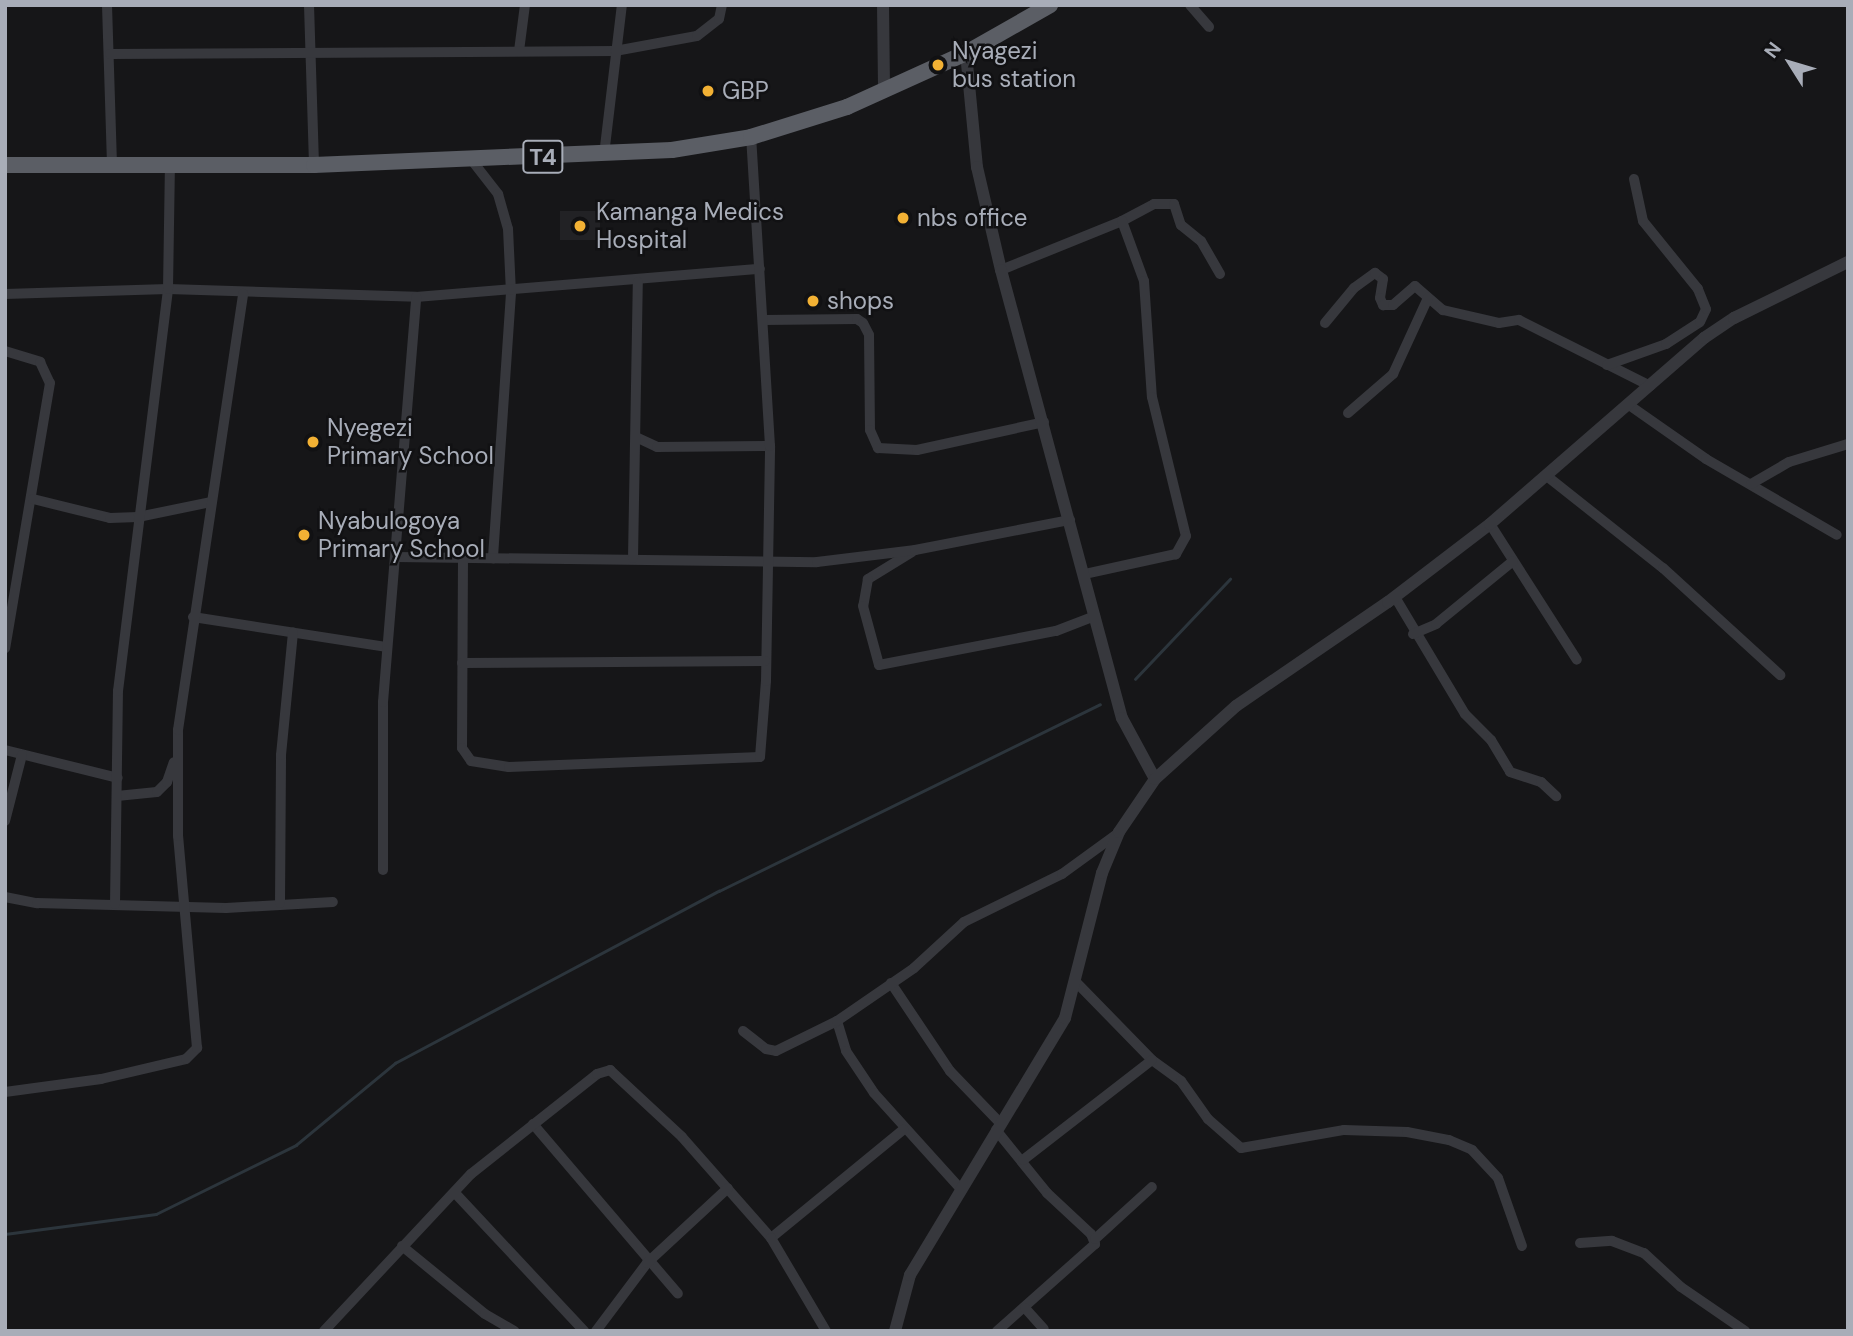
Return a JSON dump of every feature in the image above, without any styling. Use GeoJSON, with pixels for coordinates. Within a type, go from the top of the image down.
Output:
{"type":"FeatureCollection","features":[{"type":"Feature","properties":{"kind":"highway","name":"T4"},"geometry":{"type":"LineString","coordinates":[[5,164],[113,164],[170,168],[604,156],[751,137],[884,92],[966,53],[1050,5]]}},
{"type":"Feature","properties":{"kind":"street"},"geometry":{"type":"LineString","coordinates":[[107,5],[113,164]]}},
{"type":"Feature","properties":{"kind":"street"},"geometry":{"type":"LineString","coordinates":[[309,5],[314,165]]}},
{"type":"Feature","properties":{"kind":"street"},"geometry":{"type":"LineString","coordinates":[[519,51],[525,5]]}},
{"type":"Feature","properties":{"kind":"street"},"geometry":{"type":"LineString","coordinates":[[604,156],[622,5]]}},
{"type":"Feature","properties":{"kind":"street"},"geometry":{"type":"LineString","coordinates":[[110,54],[615,51],[697,36],[719,19],[722,5]]}},
{"type":"Feature","properties":{"kind":"street"},"geometry":{"type":"LineString","coordinates":[[883,5],[884,92]]}},
{"type":"Feature","properties":{"kind":"street"},"geometry":{"type":"LineString","coordinates":[[1190,5],[1209,27]]}},
{"type":"Feature","properties":{"kind":"street"},"geometry":{"type":"LineString","coordinates":[[966,53],[977,167],[1001,270],[1122,718],[1155,779]]}},
{"type":"Feature","properties":{"kind":"street"},"geometry":{"type":"LineString","coordinates":[[463,558],[464,753],[478,765],[509,767],[756,760],[763,750],[770,446],[751,137]]}},
{"type":"Feature","properties":{"kind":"street"},"geometry":{"type":"LineString","coordinates":[[470,158],[498,194],[505,210],[511,293],[493,558]]}},
{"type":"Feature","properties":{"kind":"street"},"geometry":{"type":"LineString","coordinates":[[115,904],[117,691],[168,289],[170,168]]}},
{"type":"Feature","properties":{"kind":"street"},"geometry":{"type":"LineString","coordinates":[[1606,366],[1677,338],[1700,322],[1706,309],[1698,289],[1643,221],[1634,178]]}},
{"type":"Feature","properties":{"kind":"street"},"geometry":{"type":"LineString","coordinates":[[1001,270],[1122,221],[1154,204],[1174,204],[1181,225],[1201,241],[1220,274]]}},
{"type":"Feature","properties":{"kind":"street"},"geometry":{"type":"LineString","coordinates":[[1084,574],[1177,554],[1186,536],[1152,397],[1144,281],[1122,221]]}},
{"type":"Feature","properties":{"kind":"street"},"geometry":{"type":"LineString","coordinates":[[895,1331],[905,1286],[959,1187],[1065,1018],[1102,873],[1119,832],[1155,779],[1237,706],[1395,597],[1490,524],[1548,477],[1650,386],[1734,318],[1848,262]]}},
{"type":"Feature","properties":{"kind":"street"},"geometry":{"type":"LineString","coordinates":[[5,294],[168,289],[243,294],[416,297],[511,293],[760,269]]}},
{"type":"Feature","properties":{"kind":"street"},"geometry":{"type":"LineString","coordinates":[[1325,323],[1373,274],[1383,279],[1383,305],[1393,305],[1412,286],[1420,287],[1428,298],[1460,316],[1499,323],[1519,320],[1650,386]]}},
{"type":"Feature","properties":{"kind":"street"},"geometry":{"type":"LineString","coordinates":[[634,558],[638,438],[638,282]]}},
{"type":"Feature","properties":{"kind":"street"},"geometry":{"type":"LineString","coordinates":[[5,1092],[101,1079],[186,1059],[194,1052],[177,755],[193,617],[243,294]]}},
{"type":"Feature","properties":{"kind":"street"},"geometry":{"type":"LineString","coordinates":[[383,870],[386,647],[396,557],[416,297]]}},
{"type":"Feature","properties":{"kind":"street"},"geometry":{"type":"LineString","coordinates":[[1348,413],[1393,374],[1428,298]]}},
{"type":"Feature","properties":{"kind":"street"},"geometry":{"type":"LineString","coordinates":[[764,320],[857,319],[863,323],[869,335],[870,430],[878,447],[917,450],[1044,422]]}},
{"type":"Feature","properties":{"kind":"street"},"geometry":{"type":"LineString","coordinates":[[5,351],[40,362],[50,383],[33,499],[6,645]]}},
{"type":"Feature","properties":{"kind":"street"},"geometry":{"type":"LineString","coordinates":[[1629,405],[1706,459],[1838,535]]}},
{"type":"Feature","properties":{"kind":"street"},"geometry":{"type":"LineString","coordinates":[[638,438],[657,447],[770,446]]}},
{"type":"Feature","properties":{"kind":"street"},"geometry":{"type":"LineString","coordinates":[[1751,484],[1789,462],[1848,444]]}},
{"type":"Feature","properties":{"kind":"street"},"geometry":{"type":"LineString","coordinates":[[1548,477],[1663,568],[1780,675]]}},
{"type":"Feature","properties":{"kind":"street"},"geometry":{"type":"LineString","coordinates":[[33,499],[110,518],[138,517],[211,502]]}},
{"type":"Feature","properties":{"kind":"street"},"geometry":{"type":"LineString","coordinates":[[396,557],[634,558],[769,563],[915,550],[1070,520]]}},
{"type":"Feature","properties":{"kind":"street"},"geometry":{"type":"LineString","coordinates":[[1490,524],[1577,660]]}},
{"type":"Feature","properties":{"kind":"street"},"geometry":{"type":"LineString","coordinates":[[915,550],[868,579],[863,606],[879,665],[1056,631],[1095,616]]}},
{"type":"Feature","properties":{"kind":"street"},"geometry":{"type":"LineString","coordinates":[[1413,634],[1436,624],[1513,561]]}},
{"type":"Feature","properties":{"kind":"street"},"geometry":{"type":"LineString","coordinates":[[1395,597],[1413,634],[1510,772],[1541,782],[1556,796]]}},
{"type":"Feature","properties":{"kind":"street"},"geometry":{"type":"LineString","coordinates":[[193,617],[386,647]]}},
{"type":"Feature","properties":{"kind":"street"},"geometry":{"type":"LineString","coordinates":[[280,903],[281,755],[293,634]]}},
{"type":"Feature","properties":{"kind":"street"},"geometry":{"type":"LineString","coordinates":[[462,663],[765,661]]}},
{"type":"Feature","properties":{"kind":"street"},"geometry":{"type":"LineString","coordinates":[[5,750],[117,778]]}},
{"type":"Feature","properties":{"kind":"street"},"geometry":{"type":"LineString","coordinates":[[5,821],[22,755]]}},
{"type":"Feature","properties":{"kind":"street"},"geometry":{"type":"LineString","coordinates":[[117,796],[157,792],[167,782],[177,755]]}},
{"type":"Feature","properties":{"kind":"street"},"geometry":{"type":"LineString","coordinates":[[743,1031],[766,1049],[776,1051],[837,1021],[891,984],[973,915],[1062,874],[1119,832]]}},
{"type":"Feature","properties":{"kind":"street"},"geometry":{"type":"LineString","coordinates":[[5,897],[37,903],[184,907],[266,907],[280,903],[333,902]]}},
{"type":"Feature","properties":{"kind":"street"},"geometry":{"type":"LineString","coordinates":[[1075,982],[1152,1060],[1171,1070],[1208,1119],[1244,1149],[1272,1140],[1296,1141],[1344,1130],[1375,1129],[1462,1145],[1482,1158],[1498,1178],[1522,1246]]}},
{"type":"Feature","properties":{"kind":"street"},"geometry":{"type":"LineString","coordinates":[[891,984],[950,1071],[999,1127],[1047,1193],[1095,1239]]}},
{"type":"Feature","properties":{"kind":"street"},"geometry":{"type":"LineString","coordinates":[[837,1021],[846,1051],[903,1130],[959,1187]]}},
{"type":"Feature","properties":{"kind":"street"},"geometry":{"type":"LineString","coordinates":[[1023,1160],[1152,1060]]}},
{"type":"Feature","properties":{"kind":"street"},"geometry":{"type":"LineString","coordinates":[[324,1331],[455,1193],[533,1124],[597,1074],[610,1070],[682,1137],[771,1238],[827,1331]]}},
{"type":"Feature","properties":{"kind":"street"},"geometry":{"type":"LineString","coordinates":[[533,1124],[647,1263],[678,1294]]}},
{"type":"Feature","properties":{"kind":"street"},"geometry":{"type":"LineString","coordinates":[[771,1238],[903,1130]]}},
{"type":"Feature","properties":{"kind":"street"},"geometry":{"type":"LineString","coordinates":[[997,1331],[1095,1244],[1095,1239],[1152,1187]]}},
{"type":"Feature","properties":{"kind":"street"},"geometry":{"type":"LineString","coordinates":[[596,1331],[647,1263],[728,1188]]}},
{"type":"Feature","properties":{"kind":"street"},"geometry":{"type":"LineString","coordinates":[[455,1193],[584,1331]]}},
{"type":"Feature","properties":{"kind":"street"},"geometry":{"type":"LineString","coordinates":[[1580,1243],[1612,1241],[1644,1253],[1681,1287],[1745,1331]]}},
{"type":"Feature","properties":{"kind":"street"},"geometry":{"type":"LineString","coordinates":[[402,1246],[485,1314],[514,1331]]}},
{"type":"Feature","properties":{"kind":"street"},"geometry":{"type":"LineString","coordinates":[[1025,1308],[1044,1329]]}},
{"type":"Feature","properties":{"kind":"shaded area","name":"Kamanga Medics Hospital"},"geometry":{"type":"Polygon","coordinates":[[[560,211],[600,211],[600,240],[560,240],[560,211]]]}},
{"type":"Feature","properties":{"kind":"waterway"},"geometry":{"type":"LineString","coordinates":[[1135,679],[1230,579]]}},
{"type":"Feature","properties":{"kind":"waterway"},"geometry":{"type":"LineString","coordinates":[[5,1234],[156,1214],[296,1145],[395,1063],[719,891],[1100,704]]}},
{"type":"Feature","properties":{"kind":"place","name":"Nyagezi bus station"},"geometry":{"type":"Point","coordinates":[938,65]}},
{"type":"Feature","properties":{"kind":"place","name":"GBP"},"geometry":{"type":"Point","coordinates":[708,91]}},
{"type":"Feature","properties":{"kind":"place","name":"nbs office"},"geometry":{"type":"Point","coordinates":[903,218]}},
{"type":"Feature","properties":{"kind":"place","name":"Kamanga Medics Hospital"},"geometry":{"type":"Point","coordinates":[580,226]}},
{"type":"Feature","properties":{"kind":"place","name":"shops"},"geometry":{"type":"Point","coordinates":[813,301]}},
{"type":"Feature","properties":{"kind":"place","name":"Nyegezi Primary School"},"geometry":{"type":"Point","coordinates":[313,442]}},
{"type":"Feature","properties":{"kind":"place","name":"Nyabulogoya Primary School"},"geometry":{"type":"Point","coordinates":[304,535]}}]}
